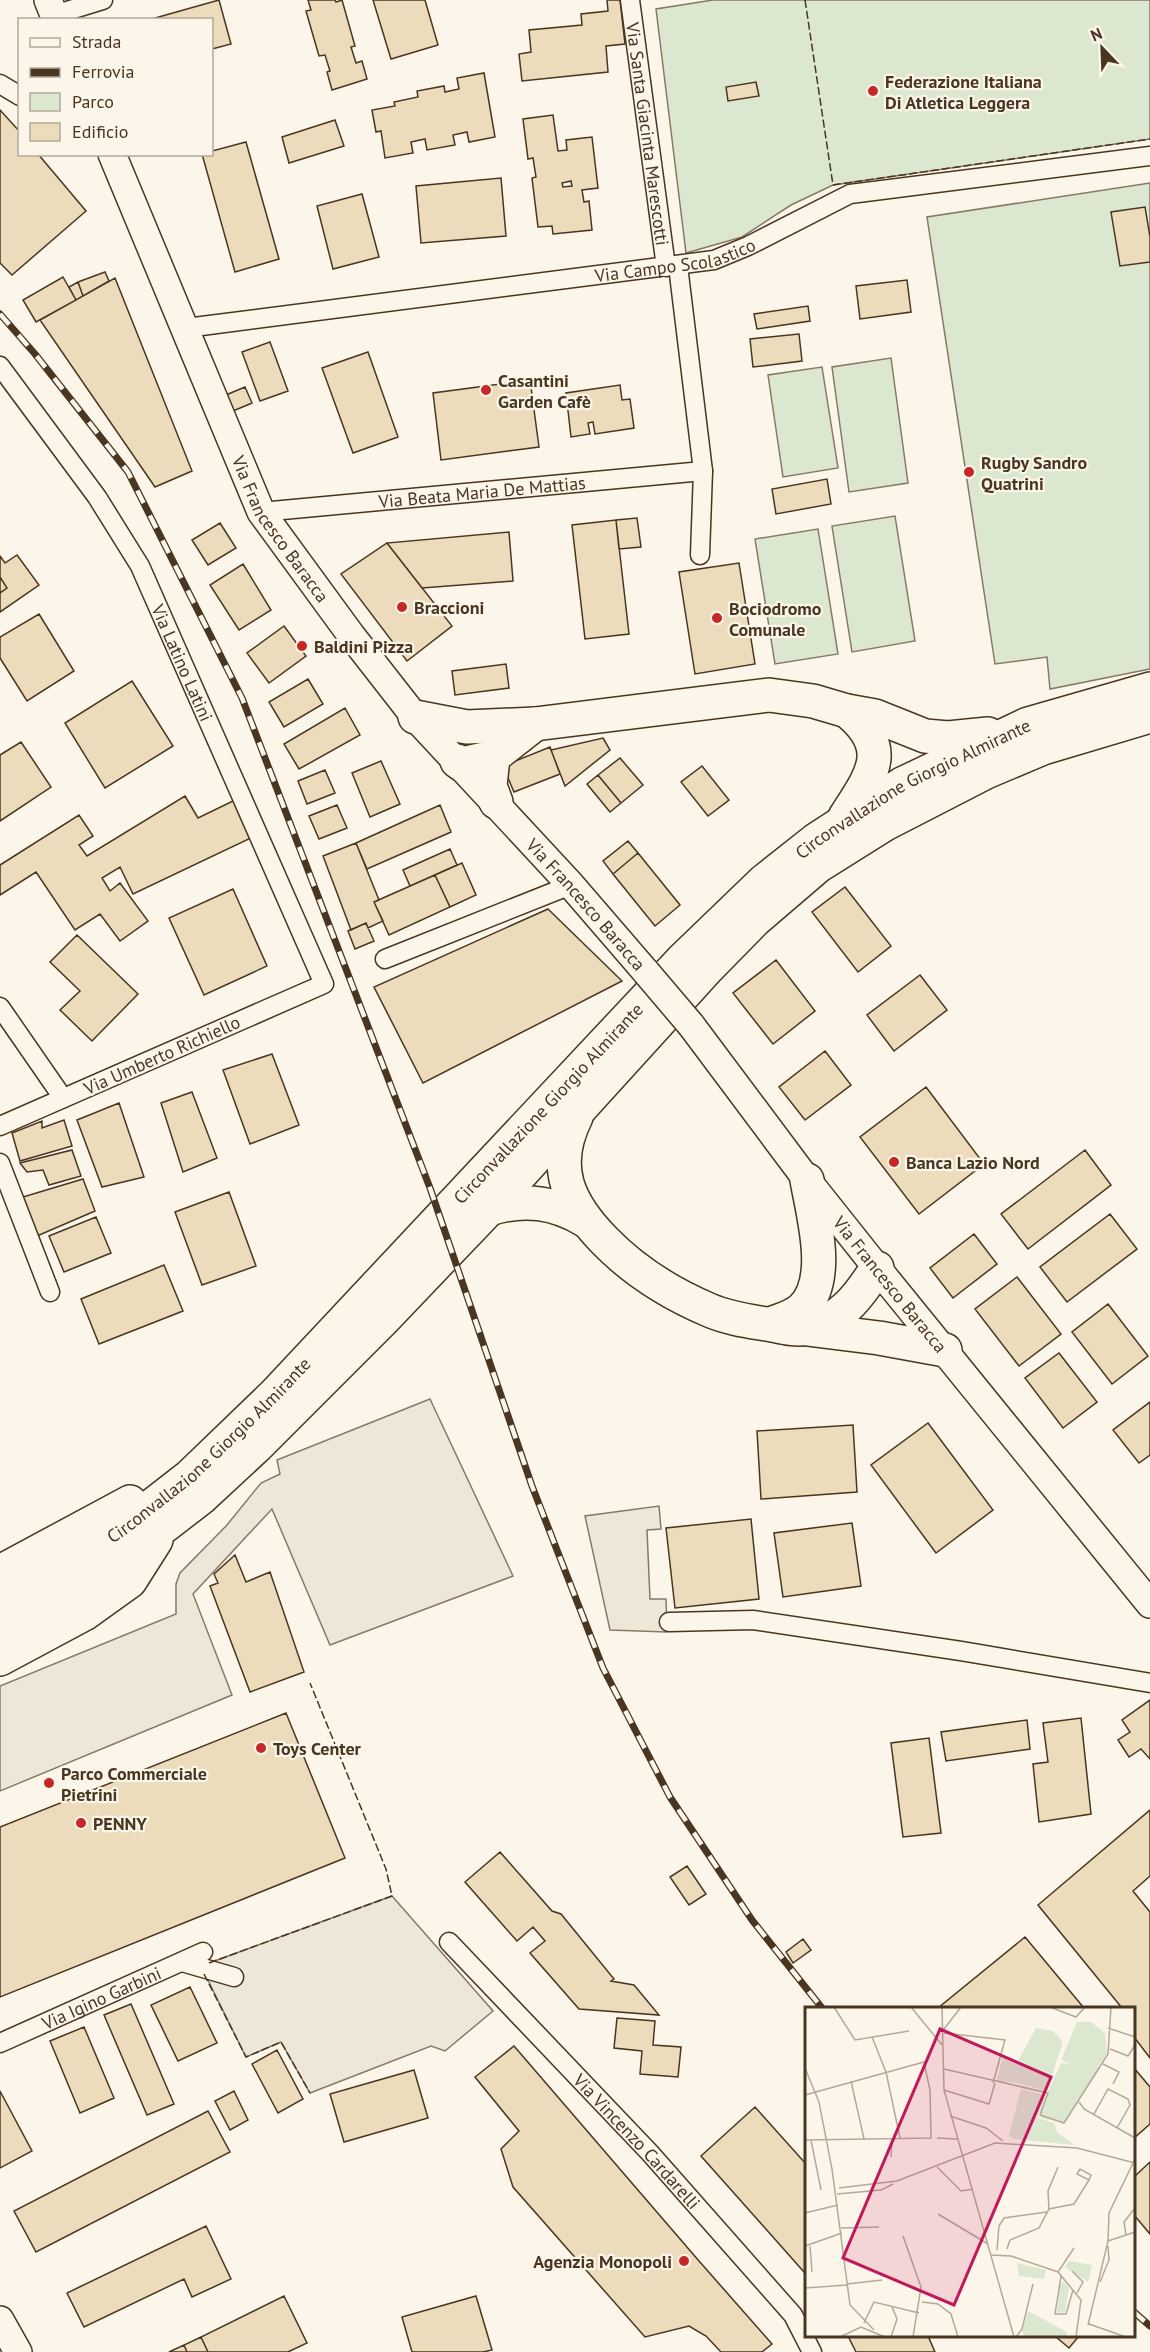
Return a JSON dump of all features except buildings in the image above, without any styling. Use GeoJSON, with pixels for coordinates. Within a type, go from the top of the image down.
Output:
{"type":"FeatureCollection","features":[{"type":"Feature","properties":{"kind":"highway","name":"Circonvallazione Giorgio Almirante"},"geometry":{"type":"LineString","coordinates":[[0,1603],[67,1565],[122,1529],[190,1476],[274,1395],[681,961],[764,881],[840,824],[902,784],[1028,724],[1150,689]]}},
{"type":"Feature","properties":{"kind":"highway"},"geometry":{"type":"LineString","coordinates":[[457,746],[535,724],[769,695],[813,700],[847,711],[875,716],[925,736],[948,738],[991,734],[1028,724]]}},
{"type":"Feature","properties":{"kind":"highway"},"geometry":{"type":"LineString","coordinates":[[840,824],[875,765],[871,739],[865,728],[847,711]]}},
{"type":"Feature","properties":{"kind":"highway","name":"Circonvallazione Giorgio Almirante"},"geometry":{"type":"LineString","coordinates":[[0,1628],[98,1574],[201,1498],[265,1439],[489,1209],[699,977],[755,920],[818,866],[885,824],[986,772],[1043,748],[1150,716]]}},
{"type":"Feature","properties":{"kind":"highway"},"geometry":{"type":"LineString","coordinates":[[415,717],[457,746],[461,764],[493,757],[535,724]]}},
{"type":"Feature","properties":{"kind":"highway"},"geometry":{"type":"LineString","coordinates":[[493,757],[490,786],[496,802]]}},
{"type":"Feature","properties":{"kind":"highway"},"geometry":{"type":"LineString","coordinates":[[587,1101],[570,1128],[564,1158],[567,1187],[578,1211],[586,1221],[623,1260],[651,1281],[710,1311],[770,1324],[781,1329],[808,1315],[832,1319],[845,1310],[862,1292],[877,1268]]}},
{"type":"Feature","properties":{"kind":"highway"},"geometry":{"type":"LineString","coordinates":[[807,1180],[818,1261],[817,1283],[808,1315]]}},
{"type":"Feature","properties":{"kind":"highway"},"geometry":{"type":"LineString","coordinates":[[489,1209],[515,1202],[544,1203],[573,1213],[586,1221]]}},
{"type":"Feature","properties":{"kind":"highway"},"geometry":{"type":"LineString","coordinates":[[808,1315],[870,1337],[945,1350]]}},
{"type":"Feature","properties":{"kind":"highway"},"geometry":{"type":"LineString","coordinates":[[0,1572],[117,1508],[190,1476]]}},
{"type":"Feature","properties":{"kind":"highway"},"geometry":{"type":"LineString","coordinates":[[0,1659],[84,1614],[130,1581],[164,1526]]}},
{"type":"Feature","properties":{"kind":"main road","name":"Via Francesco Baracca"},"geometry":{"type":"LineString","coordinates":[[113,156],[261,512],[351,635],[415,717]]}},
{"type":"Feature","properties":{"kind":"main road","name":"Via Francesco Baracca"},"geometry":{"type":"LineString","coordinates":[[457,746],[496,802],[571,885],[691,1025],[807,1180],[1150,1604]]}},
{"type":"Feature","properties":{"kind":"main road"},"geometry":{"type":"LineString","coordinates":[[0,2320],[18,2352]]}},
{"type":"Feature","properties":{"kind":"street"},"geometry":{"type":"LineString","coordinates":[[53,11],[103,0]]}},
{"type":"Feature","properties":{"kind":"street","name":"Via Santa Giacinta Marescotti"},"geometry":{"type":"LineString","coordinates":[[630,0],[672,266]]}},
{"type":"Feature","properties":{"kind":"street"},"geometry":{"type":"LineString","coordinates":[[0,84],[18,95]]}},
{"type":"Feature","properties":{"kind":"street","name":"Via Campo Scolastico"},"geometry":{"type":"LineString","coordinates":[[186,328],[714,260],[748,246],[850,194],[1150,156]]}},
{"type":"Feature","properties":{"kind":"street"},"geometry":{"type":"LineString","coordinates":[[672,266],[704,471],[700,555]]}},
{"type":"Feature","properties":{"kind":"street","name":"Via Latino Latini"},"geometry":{"type":"LineString","coordinates":[[0,366],[97,497],[140,566],[324,984]]}},
{"type":"Feature","properties":{"kind":"street","name":"Via Beata Maria De Mattias"},"geometry":{"type":"LineString","coordinates":[[261,512],[704,471]]}},
{"type":"Feature","properties":{"kind":"street"},"geometry":{"type":"LineString","coordinates":[[384,959],[571,885]]}},
{"type":"Feature","properties":{"kind":"street","name":"Via Umberto Richiello"},"geometry":{"type":"LineString","coordinates":[[0,1126],[324,984]]}},
{"type":"Feature","properties":{"kind":"street"},"geometry":{"type":"LineString","coordinates":[[0,1007],[63,1098]]}},
{"type":"Feature","properties":{"kind":"street"},"geometry":{"type":"LineString","coordinates":[[0,1163],[50,1292]]}},
{"type":"Feature","properties":{"kind":"street"},"geometry":{"type":"LineString","coordinates":[[669,1622],[753,1620],[961,1651],[1150,1683]]}},
{"type":"Feature","properties":{"kind":"street","name":"Via Vincenzo Cardarelli"},"geometry":{"type":"LineString","coordinates":[[449,1942],[672,2179],[793,2315],[812,2352]]}},
{"type":"Feature","properties":{"kind":"street","name":"Via Igino Garbini"},"geometry":{"type":"LineString","coordinates":[[0,2043],[203,1952]]}},
{"type":"Feature","properties":{"kind":"street"},"geometry":{"type":"LineString","coordinates":[[182,1962],[234,1977]]}},
{"type":"Feature","properties":{"kind":"green space"},"geometry":{"type":"Polygon","coordinates":[[[713,0],[1150,0],[1150,139],[833,185],[791,205],[742,237],[686,253],[656,9],[713,0]]]}},
{"type":"Feature","properties":{"kind":"green space"},"geometry":{"type":"Polygon","coordinates":[[[1150,183],[1150,669],[1050,689],[1047,657],[995,664],[927,217],[1150,183]]]}},
{"type":"Feature","properties":{"kind":"green space"},"geometry":{"type":"Polygon","coordinates":[[[891,358],[908,483],[849,492],[832,367],[891,358]]]}},
{"type":"Feature","properties":{"kind":"green space"},"geometry":{"type":"Polygon","coordinates":[[[822,367],[838,468],[783,477],[768,375],[822,367]]]}},
{"type":"Feature","properties":{"kind":"green space"},"geometry":{"type":"Polygon","coordinates":[[[895,516],[915,641],[852,652],[832,526],[895,516]]]}},
{"type":"Feature","properties":{"kind":"green space"},"geometry":{"type":"Polygon","coordinates":[[[818,529],[838,654],[775,664],[755,539],[818,529]]]}},
{"type":"Feature","properties":{"kind":"shaded area"},"geometry":{"type":"Polygon","coordinates":[[[430,1399],[513,1576],[330,1645],[272,1509],[193,1594],[232,1695],[0,1791],[0,1686],[176,1614],[176,1584],[180,1573],[227,1525],[261,1483],[280,1474],[277,1460],[430,1399]]]}},
{"type":"Feature","properties":{"kind":"shaded area"},"geometry":{"type":"Polygon","coordinates":[[[659,1506],[661,1529],[647,1530],[650,1599],[666,1599],[667,1632],[610,1630],[585,1516],[659,1506]]]}},
{"type":"Feature","properties":{"kind":"shaded area"},"geometry":{"type":"Polygon","coordinates":[[[392,1896],[493,2011],[445,2051],[431,2046],[310,2093],[281,2042],[246,2057],[201,1966],[392,1896]]]}},
{"type":"Feature","properties":{"kind":"railway"},"geometry":{"type":"LineString","coordinates":[[0,314],[35,354],[128,472],[242,698],[430,1188],[532,1486],[603,1668],[670,1797],[752,1920],[821,2007]]}},
{"type":"Feature","properties":{"kind":"railway"},"geometry":{"type":"LineString","coordinates":[[1135,2313],[1150,2326]]}},
{"type":"Feature","properties":{"kind":"fence"},"geometry":{"type":"LineString","coordinates":[[805,0],[833,185],[1150,139]]}},
{"type":"Feature","properties":{"kind":"fence"},"geometry":{"type":"LineString","coordinates":[[209,1963],[392,1896],[386,1869],[310,1683]]}},
{"type":"Feature","properties":{"kind":"fence"},"geometry":{"type":"LineString","coordinates":[[204,1974],[246,2057],[281,2042],[310,2093]]}},
{"type":"Feature","properties":{"kind":"place","name":"Federazione Italiana Di Atletica Leggera"},"geometry":{"type":"Point","coordinates":[873,91]}},
{"type":"Feature","properties":{"kind":"place","name":"Casantini Garden Cafè"},"geometry":{"type":"Point","coordinates":[486,390]}},
{"type":"Feature","properties":{"kind":"place","name":"Rugby Sandro Quatrini"},"geometry":{"type":"Point","coordinates":[969,472]}},
{"type":"Feature","properties":{"kind":"place","name":"Braccioni"},"geometry":{"type":"Point","coordinates":[402,607]}},
{"type":"Feature","properties":{"kind":"place","name":"Bociodromo Comunale"},"geometry":{"type":"Point","coordinates":[717,618]}},
{"type":"Feature","properties":{"kind":"place","name":"Baldini Pizza"},"geometry":{"type":"Point","coordinates":[302,646]}},
{"type":"Feature","properties":{"kind":"place","name":"Banca Lazio Nord"},"geometry":{"type":"Point","coordinates":[894,1162]}},
{"type":"Feature","properties":{"kind":"place","name":"Toys Center"},"geometry":{"type":"Point","coordinates":[261,1748]}},
{"type":"Feature","properties":{"kind":"place","name":"Parco Commerciale Pietrini"},"geometry":{"type":"Point","coordinates":[49,1783]}},
{"type":"Feature","properties":{"kind":"place","name":"PENNY"},"geometry":{"type":"Point","coordinates":[81,1823]}},
{"type":"Feature","properties":{"kind":"place","name":"Agenzia Monopoli"},"geometry":{"type":"Point","coordinates":[684,2261]}}]}
